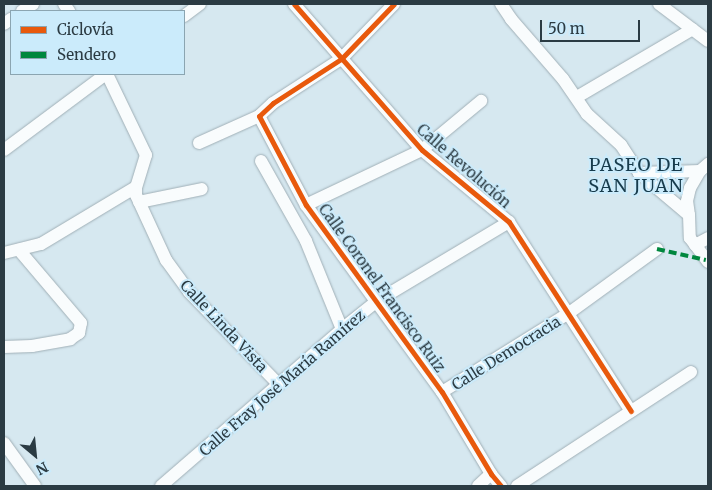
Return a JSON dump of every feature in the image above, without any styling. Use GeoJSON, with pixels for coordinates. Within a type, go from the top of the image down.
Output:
{"type":"FeatureCollection","features":[{"type":"Feature","properties":{"kind":"street"},"geometry":{"type":"LineString","coordinates":[[185,15],[200,4]]}},
{"type":"Feature","properties":{"kind":"street","name":"Calle Revolución"},"geometry":{"type":"LineString","coordinates":[[294,4],[340,59],[422,150],[509,222],[632,411]]}},
{"type":"Feature","properties":{"kind":"street"},"geometry":{"type":"LineString","coordinates":[[199,143],[259,116],[273,103],[340,59],[394,4]]}},
{"type":"Feature","properties":{"kind":"street"},"geometry":{"type":"LineString","coordinates":[[501,4],[576,96],[587,114],[621,145],[639,173],[689,215]]}},
{"type":"Feature","properties":{"kind":"street"},"geometry":{"type":"LineString","coordinates":[[659,4],[708,41]]}},
{"type":"Feature","properties":{"kind":"street"},"geometry":{"type":"LineString","coordinates":[[576,96],[692,29]]}},
{"type":"Feature","properties":{"kind":"street"},"geometry":{"type":"LineString","coordinates":[[4,150],[106,75]]}},
{"type":"Feature","properties":{"kind":"street","name":"Calle Linda Vista"},"geometry":{"type":"LineString","coordinates":[[107,75],[146,155],[136,186],[139,202],[166,260],[189,292],[279,384]]}},
{"type":"Feature","properties":{"kind":"street"},"geometry":{"type":"LineString","coordinates":[[306,204],[422,150],[481,101]]}},
{"type":"Feature","properties":{"kind":"street","name":"Calle Coronel Francisco Ruiz"},"geometry":{"type":"LineString","coordinates":[[259,116],[306,204],[442,392],[491,474],[501,486]]}},
{"type":"Feature","properties":{"kind":"street"},"geometry":{"type":"LineString","coordinates":[[261,162],[306,240],[342,329]]}},
{"type":"Feature","properties":{"kind":"street"},"geometry":{"type":"LineString","coordinates":[[639,173],[704,168]]}},
{"type":"Feature","properties":{"kind":"street"},"geometry":{"type":"LineString","coordinates":[[704,168],[690,188],[687,200],[690,238],[708,262]]}},
{"type":"Feature","properties":{"kind":"street"},"geometry":{"type":"LineString","coordinates":[[4,253],[41,244],[136,186]]}},
{"type":"Feature","properties":{"kind":"street"},"geometry":{"type":"LineString","coordinates":[[139,202],[202,189]]}},
{"type":"Feature","properties":{"kind":"street","name":"Calle Fray José María Ramírez"},"geometry":{"type":"LineString","coordinates":[[161,486],[342,329],[378,301],[509,222]]}},
{"type":"Feature","properties":{"kind":"street"},"geometry":{"type":"LineString","coordinates":[[695,245],[708,238]]}},
{"type":"Feature","properties":{"kind":"street","name":"Calle Democracia"},"geometry":{"type":"LineString","coordinates":[[442,392],[569,313],[657,249]]}},
{"type":"Feature","properties":{"kind":"street"},"geometry":{"type":"LineString","coordinates":[[4,347],[32,346],[70,339],[79,332],[81,323],[18,250]]}},
{"type":"Feature","properties":{"kind":"street"},"geometry":{"type":"LineString","coordinates":[[517,486],[691,372]]}},
{"type":"Feature","properties":{"kind":"street"},"geometry":{"type":"LineString","coordinates":[[5,449],[36,486]]}},
{"type":"Feature","properties":{"kind":"street"},"geometry":{"type":"LineString","coordinates":[[478,486],[491,474]]}},
{"type":"Feature","properties":{"kind":"marked path"},"geometry":{"type":"LineString","coordinates":[[657,249],[706,260]]}},
{"type":"Feature","properties":{"kind":"cycle path"},"geometry":{"type":"LineString","coordinates":[[294,4],[422,150],[509,222],[631,411]]}},
{"type":"Feature","properties":{"kind":"cycle path"},"geometry":{"type":"LineString","coordinates":[[394,4],[341,59],[273,103],[259,116],[306,205],[442,392],[491,474],[501,486]]}},
{"type":"Feature","properties":{"kind":"district","name":"PASEO DE SAN JUAN"},"geometry":{"type":"Point","coordinates":[636,176]}}]}
